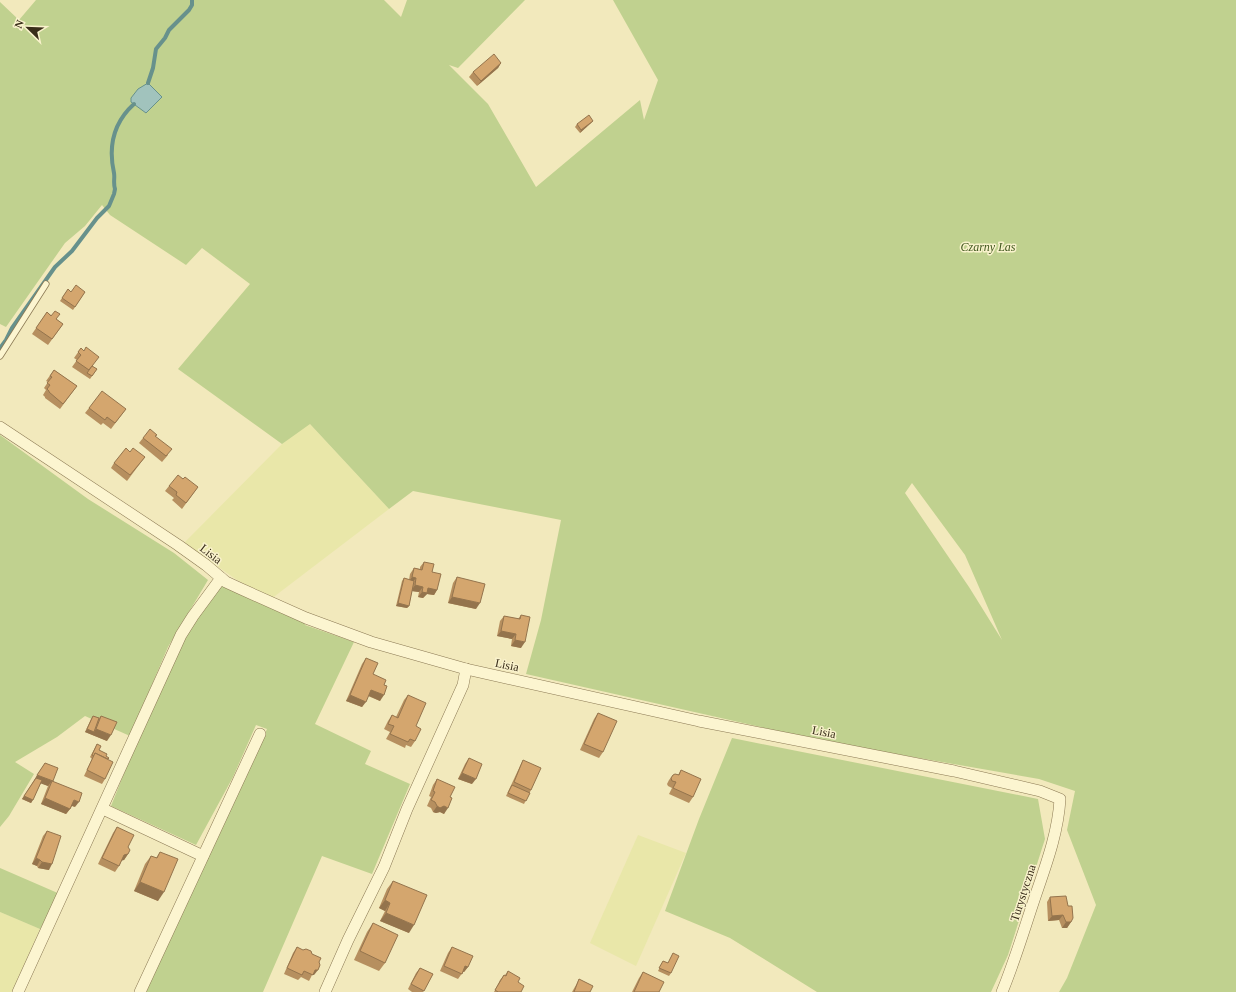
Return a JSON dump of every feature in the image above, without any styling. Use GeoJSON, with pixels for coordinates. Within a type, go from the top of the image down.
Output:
{"type":"FeatureCollection","features":[{"type":"Feature","properties":{"kind":"street","name":"Lisia"},"geometry":{"type":"LineString","coordinates":[[0,427],[178,545],[221,578],[255,596],[334,629],[371,642],[466,669],[699,720],[954,771],[1040,790],[1060,800]]}},
{"type":"Feature","properties":{"kind":"street"},"geometry":{"type":"LineString","coordinates":[[18,992],[103,809],[181,635],[221,578]]}},
{"type":"Feature","properties":{"kind":"street"},"geometry":{"type":"LineString","coordinates":[[325,992],[348,940],[384,867],[407,809],[463,685],[466,669]]}},
{"type":"Feature","properties":{"kind":"street"},"geometry":{"type":"LineString","coordinates":[[140,992],[260,734]]}},
{"type":"Feature","properties":{"kind":"street","name":"Turystyczna"},"geometry":{"type":"LineString","coordinates":[[1002,992],[1010,973],[1044,870],[1056,828],[1060,800]]}},
{"type":"Feature","properties":{"kind":"street"},"geometry":{"type":"LineString","coordinates":[[103,809],[203,856]]}},
{"type":"Feature","properties":{"kind":"lane"},"geometry":{"type":"LineString","coordinates":[[0,356],[46,284]]}},
{"type":"Feature","properties":{"kind":"shaded area"},"geometry":{"type":"Polygon","coordinates":[[[309,423],[389,509],[271,599],[237,580],[184,543],[282,444],[309,423]]]}},
{"type":"Feature","properties":{"kind":"shaded area"},"geometry":{"type":"Polygon","coordinates":[[[638,835],[686,853],[636,966],[590,943],[638,835]]]}},
{"type":"Feature","properties":{"kind":"shaded area"},"geometry":{"type":"Polygon","coordinates":[[[0,912],[40,929],[12,992],[0,992],[0,912]]]}},
{"type":"Feature","properties":{"kind":"green space","name":"Czarny Las"},"geometry":{"type":"Polygon","coordinates":[[[36,0],[384,0],[401,17],[407,0],[525,0],[458,68],[449,65],[488,104],[536,187],[640,100],[644,120],[658,80],[613,0],[1236,0],[1236,992],[1059,992],[1067,978],[1096,905],[1067,830],[1075,791],[1039,779],[822,741],[526,674],[541,620],[561,520],[413,491],[389,509],[310,424],[282,444],[178,369],[250,284],[202,248],[186,265],[110,215],[102,205],[85,226],[65,243],[6,327],[0,324],[0,2],[19,20],[36,0]],[[912,483],[905,493],[969,587],[1002,640],[965,555],[912,483]]]}},
{"type":"Feature","properties":{"kind":"green space"},"geometry":{"type":"Polygon","coordinates":[[[0,435],[88,499],[174,553],[208,580],[168,647],[130,736],[85,716],[57,737],[15,762],[34,774],[9,816],[0,827],[0,435]]]}},
{"type":"Feature","properties":{"kind":"green space"},"geometry":{"type":"Polygon","coordinates":[[[222,586],[306,621],[305,625],[354,642],[315,724],[371,751],[365,764],[410,784],[372,874],[322,856],[263,992],[145,992],[267,729],[256,725],[233,777],[196,845],[111,806],[141,731],[179,645],[219,587],[222,586]]]}},
{"type":"Feature","properties":{"kind":"green space"},"geometry":{"type":"Polygon","coordinates":[[[732,738],[1038,799],[1045,839],[1008,955],[991,992],[817,992],[730,938],[665,911],[699,819],[732,738]]]}},
{"type":"Feature","properties":{"kind":"green space"},"geometry":{"type":"Polygon","coordinates":[[[0,868],[60,894],[40,929],[0,912],[0,868]]]}},
{"type":"Feature","properties":{"kind":"water"},"geometry":{"type":"Polygon","coordinates":[[[148,83],[162,97],[146,113],[131,102],[131,98],[138,89],[148,83]]]}},
{"type":"Feature","properties":{"kind":"building"},"geometry":{"type":"Polygon","coordinates":[[[494,54],[501,63],[481,81],[473,72],[494,54]]]}},
{"type":"Feature","properties":{"kind":"building"},"geometry":{"type":"Polygon","coordinates":[[[589,115],[593,121],[581,130],[577,124],[589,115]]]}},
{"type":"Feature","properties":{"kind":"building"},"geometry":{"type":"Polygon","coordinates":[[[76,285],[85,292],[75,307],[62,298],[68,289],[71,292],[76,285]]]}},
{"type":"Feature","properties":{"kind":"building"},"geometry":{"type":"Polygon","coordinates":[[[55,311],[60,314],[56,319],[63,324],[52,339],[36,328],[47,312],[51,316],[55,311]]]}},
{"type":"Feature","properties":{"kind":"building"},"geometry":{"type":"Polygon","coordinates":[[[86,347],[99,357],[89,370],[76,361],[81,355],[78,352],[81,348],[84,351],[86,347]]]}},
{"type":"Feature","properties":{"kind":"building"},"geometry":{"type":"Polygon","coordinates":[[[92,366],[97,369],[92,376],[87,373],[92,366]]]}},
{"type":"Feature","properties":{"kind":"building"},"geometry":{"type":"Polygon","coordinates":[[[54,370],[77,386],[63,404],[47,389],[50,385],[47,383],[52,377],[50,376],[54,370]]]}},
{"type":"Feature","properties":{"kind":"building"},"geometry":{"type":"Polygon","coordinates":[[[102,391],[126,409],[115,423],[107,417],[105,420],[89,408],[102,391]]]}},
{"type":"Feature","properties":{"kind":"building"},"geometry":{"type":"Polygon","coordinates":[[[150,429],[157,435],[155,436],[172,449],[166,456],[143,438],[150,429]]]}},
{"type":"Feature","properties":{"kind":"building"},"geometry":{"type":"Polygon","coordinates":[[[126,448],[130,452],[133,448],[145,457],[130,475],[114,463],[126,448]]]}},
{"type":"Feature","properties":{"kind":"building"},"geometry":{"type":"Polygon","coordinates":[[[178,475],[183,479],[185,477],[198,487],[186,503],[176,495],[177,492],[169,486],[178,475]]]}},
{"type":"Feature","properties":{"kind":"building"},"geometry":{"type":"Polygon","coordinates":[[[424,562],[434,564],[432,572],[441,574],[437,590],[428,588],[427,593],[422,592],[423,587],[415,585],[416,578],[412,577],[414,568],[422,570],[424,562]]]}},
{"type":"Feature","properties":{"kind":"building"},"geometry":{"type":"Polygon","coordinates":[[[457,577],[485,584],[480,603],[452,597],[457,577]]]}},
{"type":"Feature","properties":{"kind":"building"},"geometry":{"type":"Polygon","coordinates":[[[404,578],[414,581],[409,606],[398,603],[404,578]]]}},
{"type":"Feature","properties":{"kind":"building"},"geometry":{"type":"Polygon","coordinates":[[[521,615],[530,617],[525,642],[515,640],[516,634],[501,631],[504,616],[520,619],[521,615]]]}},
{"type":"Feature","properties":{"kind":"building"},"geometry":{"type":"Polygon","coordinates":[[[366,658],[378,663],[373,674],[386,680],[384,685],[387,686],[384,695],[371,690],[366,702],[350,695],[366,658]]]}},
{"type":"Feature","properties":{"kind":"building"},"geometry":{"type":"Polygon","coordinates":[[[408,695],[426,703],[416,726],[421,729],[415,741],[410,739],[408,742],[390,734],[394,726],[388,724],[392,715],[398,718],[408,695]]]}},
{"type":"Feature","properties":{"kind":"building"},"geometry":{"type":"Polygon","coordinates":[[[598,713],[617,721],[603,752],[584,744],[598,713]]]}},
{"type":"Feature","properties":{"kind":"building"},"geometry":{"type":"Polygon","coordinates":[[[93,716],[99,718],[94,732],[87,729],[93,716]]]}},
{"type":"Feature","properties":{"kind":"building"},"geometry":{"type":"Polygon","coordinates":[[[101,716],[117,722],[111,735],[96,729],[101,716]]]}},
{"type":"Feature","properties":{"kind":"building"},"geometry":{"type":"Polygon","coordinates":[[[97,744],[101,746],[99,750],[107,754],[106,756],[109,758],[108,759],[95,753],[94,756],[92,755],[97,744]]]}},
{"type":"Feature","properties":{"kind":"building"},"geometry":{"type":"Polygon","coordinates":[[[95,753],[113,762],[105,779],[87,770],[95,753]]]}},
{"type":"Feature","properties":{"kind":"building"},"geometry":{"type":"Polygon","coordinates":[[[469,758],[482,764],[476,779],[462,773],[469,758]]]}},
{"type":"Feature","properties":{"kind":"building"},"geometry":{"type":"Polygon","coordinates":[[[523,760],[541,768],[531,790],[514,782],[523,760]]]}},
{"type":"Feature","properties":{"kind":"building"},"geometry":{"type":"Polygon","coordinates":[[[45,763],[58,768],[53,781],[37,775],[45,763]]]}},
{"type":"Feature","properties":{"kind":"building"},"geometry":{"type":"Polygon","coordinates":[[[681,770],[701,779],[693,797],[673,788],[676,782],[672,781],[671,778],[675,774],[679,775],[681,770]]]}},
{"type":"Feature","properties":{"kind":"building"},"geometry":{"type":"Polygon","coordinates":[[[36,778],[42,780],[33,800],[24,796],[36,778]]]}},
{"type":"Feature","properties":{"kind":"building"},"geometry":{"type":"Polygon","coordinates":[[[437,779],[455,787],[450,797],[452,798],[448,808],[444,806],[440,808],[431,800],[435,792],[433,791],[437,779]]]}},
{"type":"Feature","properties":{"kind":"building"},"geometry":{"type":"Polygon","coordinates":[[[52,781],[82,793],[79,802],[74,800],[70,809],[45,798],[52,781]]]}},
{"type":"Feature","properties":{"kind":"building"},"geometry":{"type":"Polygon","coordinates":[[[512,785],[530,793],[526,801],[508,793],[512,785]]]}},
{"type":"Feature","properties":{"kind":"building"},"geometry":{"type":"Polygon","coordinates":[[[117,827],[134,835],[128,847],[130,850],[128,854],[124,855],[119,866],[102,858],[117,827]]]}},
{"type":"Feature","properties":{"kind":"building"},"geometry":{"type":"Polygon","coordinates":[[[47,831],[61,836],[52,864],[42,862],[36,858],[47,831]]]}},
{"type":"Feature","properties":{"kind":"building"},"geometry":{"type":"Polygon","coordinates":[[[160,852],[178,859],[164,892],[140,882],[151,856],[157,858],[160,852]]]}},
{"type":"Feature","properties":{"kind":"building"},"geometry":{"type":"Polygon","coordinates":[[[393,881],[427,895],[414,925],[386,913],[390,903],[385,900],[393,881]]]}},
{"type":"Feature","properties":{"kind":"building"},"geometry":{"type":"Polygon","coordinates":[[[1066,896],[1068,906],[1072,906],[1073,918],[1071,922],[1066,922],[1063,915],[1052,916],[1050,897],[1066,896]]]}},
{"type":"Feature","properties":{"kind":"building"},"geometry":{"type":"Polygon","coordinates":[[[373,923],[398,935],[385,963],[360,951],[373,923]]]}},
{"type":"Feature","properties":{"kind":"building"},"geometry":{"type":"Polygon","coordinates":[[[297,947],[303,950],[306,949],[311,951],[312,954],[321,958],[318,970],[315,970],[313,975],[304,971],[302,975],[287,968],[297,947]]]}},
{"type":"Feature","properties":{"kind":"building"},"geometry":{"type":"Polygon","coordinates":[[[452,947],[473,956],[468,967],[465,966],[462,974],[444,966],[452,947]]]}},
{"type":"Feature","properties":{"kind":"building"},"geometry":{"type":"Polygon","coordinates":[[[673,953],[679,956],[671,973],[659,968],[663,961],[668,963],[673,953]]]}},
{"type":"Feature","properties":{"kind":"building"},"geometry":{"type":"Polygon","coordinates":[[[420,968],[433,974],[424,991],[411,984],[420,968]]]}},
{"type":"Feature","properties":{"kind":"building"},"geometry":{"type":"Polygon","coordinates":[[[508,971],[520,978],[518,982],[524,986],[521,992],[498,992],[495,990],[508,971]]]}},
{"type":"Feature","properties":{"kind":"building"},"geometry":{"type":"Polygon","coordinates":[[[643,972],[664,982],[659,992],[634,992],[643,972]]]}},
{"type":"Feature","properties":{"kind":"building"},"geometry":{"type":"Polygon","coordinates":[[[579,979],[593,986],[590,992],[574,992],[579,979]]]}},
{"type":"Feature","properties":{"kind":"waterway"},"geometry":{"type":"LineString","coordinates":[[148,83],[153,68],[156,49],[165,38],[169,30],[189,10],[192,5],[192,0]]}},
{"type":"Feature","properties":{"kind":"waterway"},"geometry":{"type":"LineString","coordinates":[[0,348],[12,328],[55,267],[72,251],[97,218],[109,206],[115,189],[112,163],[112,144],[121,119],[134,104]]}}]}
